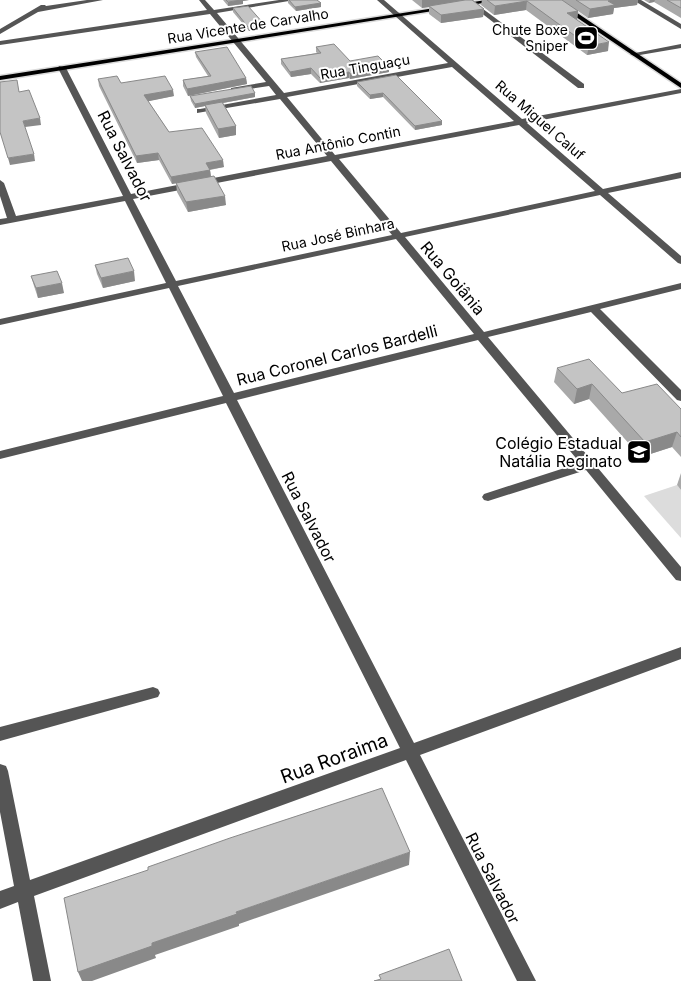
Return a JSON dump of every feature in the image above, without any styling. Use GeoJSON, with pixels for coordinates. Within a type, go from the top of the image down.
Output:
{"type":"FeatureCollection","features":[{"type":"Feature","properties":{"kind":"main road","name":"Rua Vicente de Carvalho"},"geometry":{"type":"LineString","coordinates":[[0,78],[499,0]]}},
{"type":"Feature","properties":{"kind":"main road"},"geometry":{"type":"LineString","coordinates":[[554,0],[681,86]]}},
{"type":"Feature","properties":{"kind":"street"},"geometry":{"type":"LineString","coordinates":[[0,32],[53,0]]}},
{"type":"Feature","properties":{"kind":"street"},"geometry":{"type":"LineString","coordinates":[[36,10],[100,0]]}},
{"type":"Feature","properties":{"kind":"street","name":"Rua Goiânia"},"geometry":{"type":"LineString","coordinates":[[202,0],[681,576]]}},
{"type":"Feature","properties":{"kind":"street"},"geometry":{"type":"LineString","coordinates":[[0,44],[292,0]]}},
{"type":"Feature","properties":{"kind":"street","name":"Rua Miguel Caluf"},"geometry":{"type":"LineString","coordinates":[[380,0],[681,261]]}},
{"type":"Feature","properties":{"kind":"street"},"geometry":{"type":"LineString","coordinates":[[636,0],[681,27]]}},
{"type":"Feature","properties":{"kind":"street"},"geometry":{"type":"LineString","coordinates":[[473,4],[581,86]]}},
{"type":"Feature","properties":{"kind":"street"},"geometry":{"type":"LineString","coordinates":[[0,25],[9,26]]}},
{"type":"Feature","properties":{"kind":"street"},"geometry":{"type":"LineString","coordinates":[[634,54],[681,46]]}},
{"type":"Feature","properties":{"kind":"street","name":"Rua Tinguaçu"},"geometry":{"type":"LineString","coordinates":[[200,111],[280,94],[454,64]]}},
{"type":"Feature","properties":{"kind":"street","name":"Rua Salvador"},"geometry":{"type":"LineString","coordinates":[[62,68],[527,981]]}},
{"type":"Feature","properties":{"kind":"street"},"geometry":{"type":"LineString","coordinates":[[221,92],[271,83]]}},
{"type":"Feature","properties":{"kind":"street","name":"Rua Antônio Contin"},"geometry":{"type":"LineString","coordinates":[[0,222],[681,91]]}},
{"type":"Feature","properties":{"kind":"street","name":"Rua José Binhara"},"geometry":{"type":"LineString","coordinates":[[0,322],[681,175]]}},
{"type":"Feature","properties":{"kind":"street"},"geometry":{"type":"LineString","coordinates":[[0,183],[12,220]]}},
{"type":"Feature","properties":{"kind":"street","name":"Rua Coronel Carlos Bardelli"},"geometry":{"type":"LineString","coordinates":[[0,455],[681,286]]}},
{"type":"Feature","properties":{"kind":"street"},"geometry":{"type":"LineString","coordinates":[[593,308],[681,397]]}},
{"type":"Feature","properties":{"kind":"street"},"geometry":{"type":"LineString","coordinates":[[488,497],[588,465]]}},
{"type":"Feature","properties":{"kind":"street","name":"Rua Roraima"},"geometry":{"type":"LineString","coordinates":[[0,900],[681,654]]}},
{"type":"Feature","properties":{"kind":"street"},"geometry":{"type":"LineString","coordinates":[[0,734],[153,693]]}},
{"type":"Feature","properties":{"kind":"street"},"geometry":{"type":"LineString","coordinates":[[0,771],[42,981]]}},
{"type":"Feature","properties":{"kind":"shaded area"},"geometry":{"type":"Polygon","coordinates":[[[677,485],[681,490],[681,538],[644,496],[677,485]]]}},
{"type":"Feature","properties":{"kind":"building"},"geometry":{"type":"Polygon","coordinates":[[[289,0],[317,0],[321,3],[295,7],[289,0]]]}},
{"type":"Feature","properties":{"kind":"building"},"geometry":{"type":"Polygon","coordinates":[[[472,0],[484,9],[441,15],[429,6],[472,0]]]}},
{"type":"Feature","properties":{"kind":"building"},"geometry":{"type":"Polygon","coordinates":[[[487,0],[562,0],[578,11],[567,13],[609,42],[589,46],[527,1],[495,6],[487,0]]]}},
{"type":"Feature","properties":{"kind":"building"},"geometry":{"type":"Polygon","coordinates":[[[576,0],[614,0],[608,1],[615,5],[590,9],[576,0]]]}},
{"type":"Feature","properties":{"kind":"building"},"geometry":{"type":"Polygon","coordinates":[[[667,0],[681,0],[681,8],[667,0]]]}},
{"type":"Feature","properties":{"kind":"building"},"geometry":{"type":"Polygon","coordinates":[[[248,6],[264,24],[248,27],[233,8],[248,6]]]}},
{"type":"Feature","properties":{"kind":"building"},"geometry":{"type":"Polygon","coordinates":[[[334,44],[350,61],[378,56],[389,67],[320,78],[311,68],[290,72],[281,59],[321,53],[316,47],[334,44]]]}},
{"type":"Feature","properties":{"kind":"building"},"geometry":{"type":"Polygon","coordinates":[[[227,47],[246,78],[187,89],[183,80],[211,76],[195,52],[227,47]]]}},
{"type":"Feature","properties":{"kind":"building"},"geometry":{"type":"Polygon","coordinates":[[[396,75],[442,121],[415,126],[383,93],[370,95],[357,82],[396,75]]]}},
{"type":"Feature","properties":{"kind":"building"},"geometry":{"type":"Polygon","coordinates":[[[117,76],[121,83],[165,76],[173,90],[144,95],[169,132],[202,128],[223,160],[206,163],[210,170],[171,177],[158,153],[136,156],[98,79],[117,76]]]}},
{"type":"Feature","properties":{"kind":"building"},"geometry":{"type":"Polygon","coordinates":[[[17,80],[19,92],[29,90],[40,118],[23,121],[34,154],[8,158],[0,132],[0,82],[17,80]]]}},
{"type":"Feature","properties":{"kind":"building"},"geometry":{"type":"Polygon","coordinates":[[[251,86],[255,93],[195,104],[190,96],[251,86]]]}},
{"type":"Feature","properties":{"kind":"building"},"geometry":{"type":"Polygon","coordinates":[[[222,102],[236,126],[218,129],[205,105],[222,102]]]}},
{"type":"Feature","properties":{"kind":"building"},"geometry":{"type":"Polygon","coordinates":[[[214,176],[225,196],[186,202],[176,183],[214,176]]]}},
{"type":"Feature","properties":{"kind":"building"},"geometry":{"type":"Polygon","coordinates":[[[128,258],[134,271],[101,278],[95,265],[128,258]]]}},
{"type":"Feature","properties":{"kind":"building"},"geometry":{"type":"Polygon","coordinates":[[[57,271],[62,283],[36,288],[31,276],[57,271]]]}},
{"type":"Feature","properties":{"kind":"building"},"geometry":{"type":"Polygon","coordinates":[[[589,359],[622,393],[657,384],[681,409],[681,437],[677,432],[645,442],[592,384],[577,389],[557,368],[589,359]]]}},
{"type":"Feature","properties":{"kind":"building"},"geometry":{"type":"Polygon","coordinates":[[[382,788],[410,852],[236,912],[237,914],[152,943],[152,946],[78,972],[64,898],[148,870],[148,867],[230,838],[382,788]]]}},
{"type":"Feature","properties":{"kind":"building"},"geometry":{"type":"Polygon","coordinates":[[[449,949],[462,981],[374,981],[381,979],[379,975],[449,949]]]}},
{"type":"Feature","properties":{"kind":"place","name":"Chute Boxe Sniper"},"geometry":{"type":"Point","coordinates":[586,38]}},
{"type":"Feature","properties":{"kind":"place","name":"Colégio Estadual Natália Reginato"},"geometry":{"type":"Point","coordinates":[639,452]}}]}
